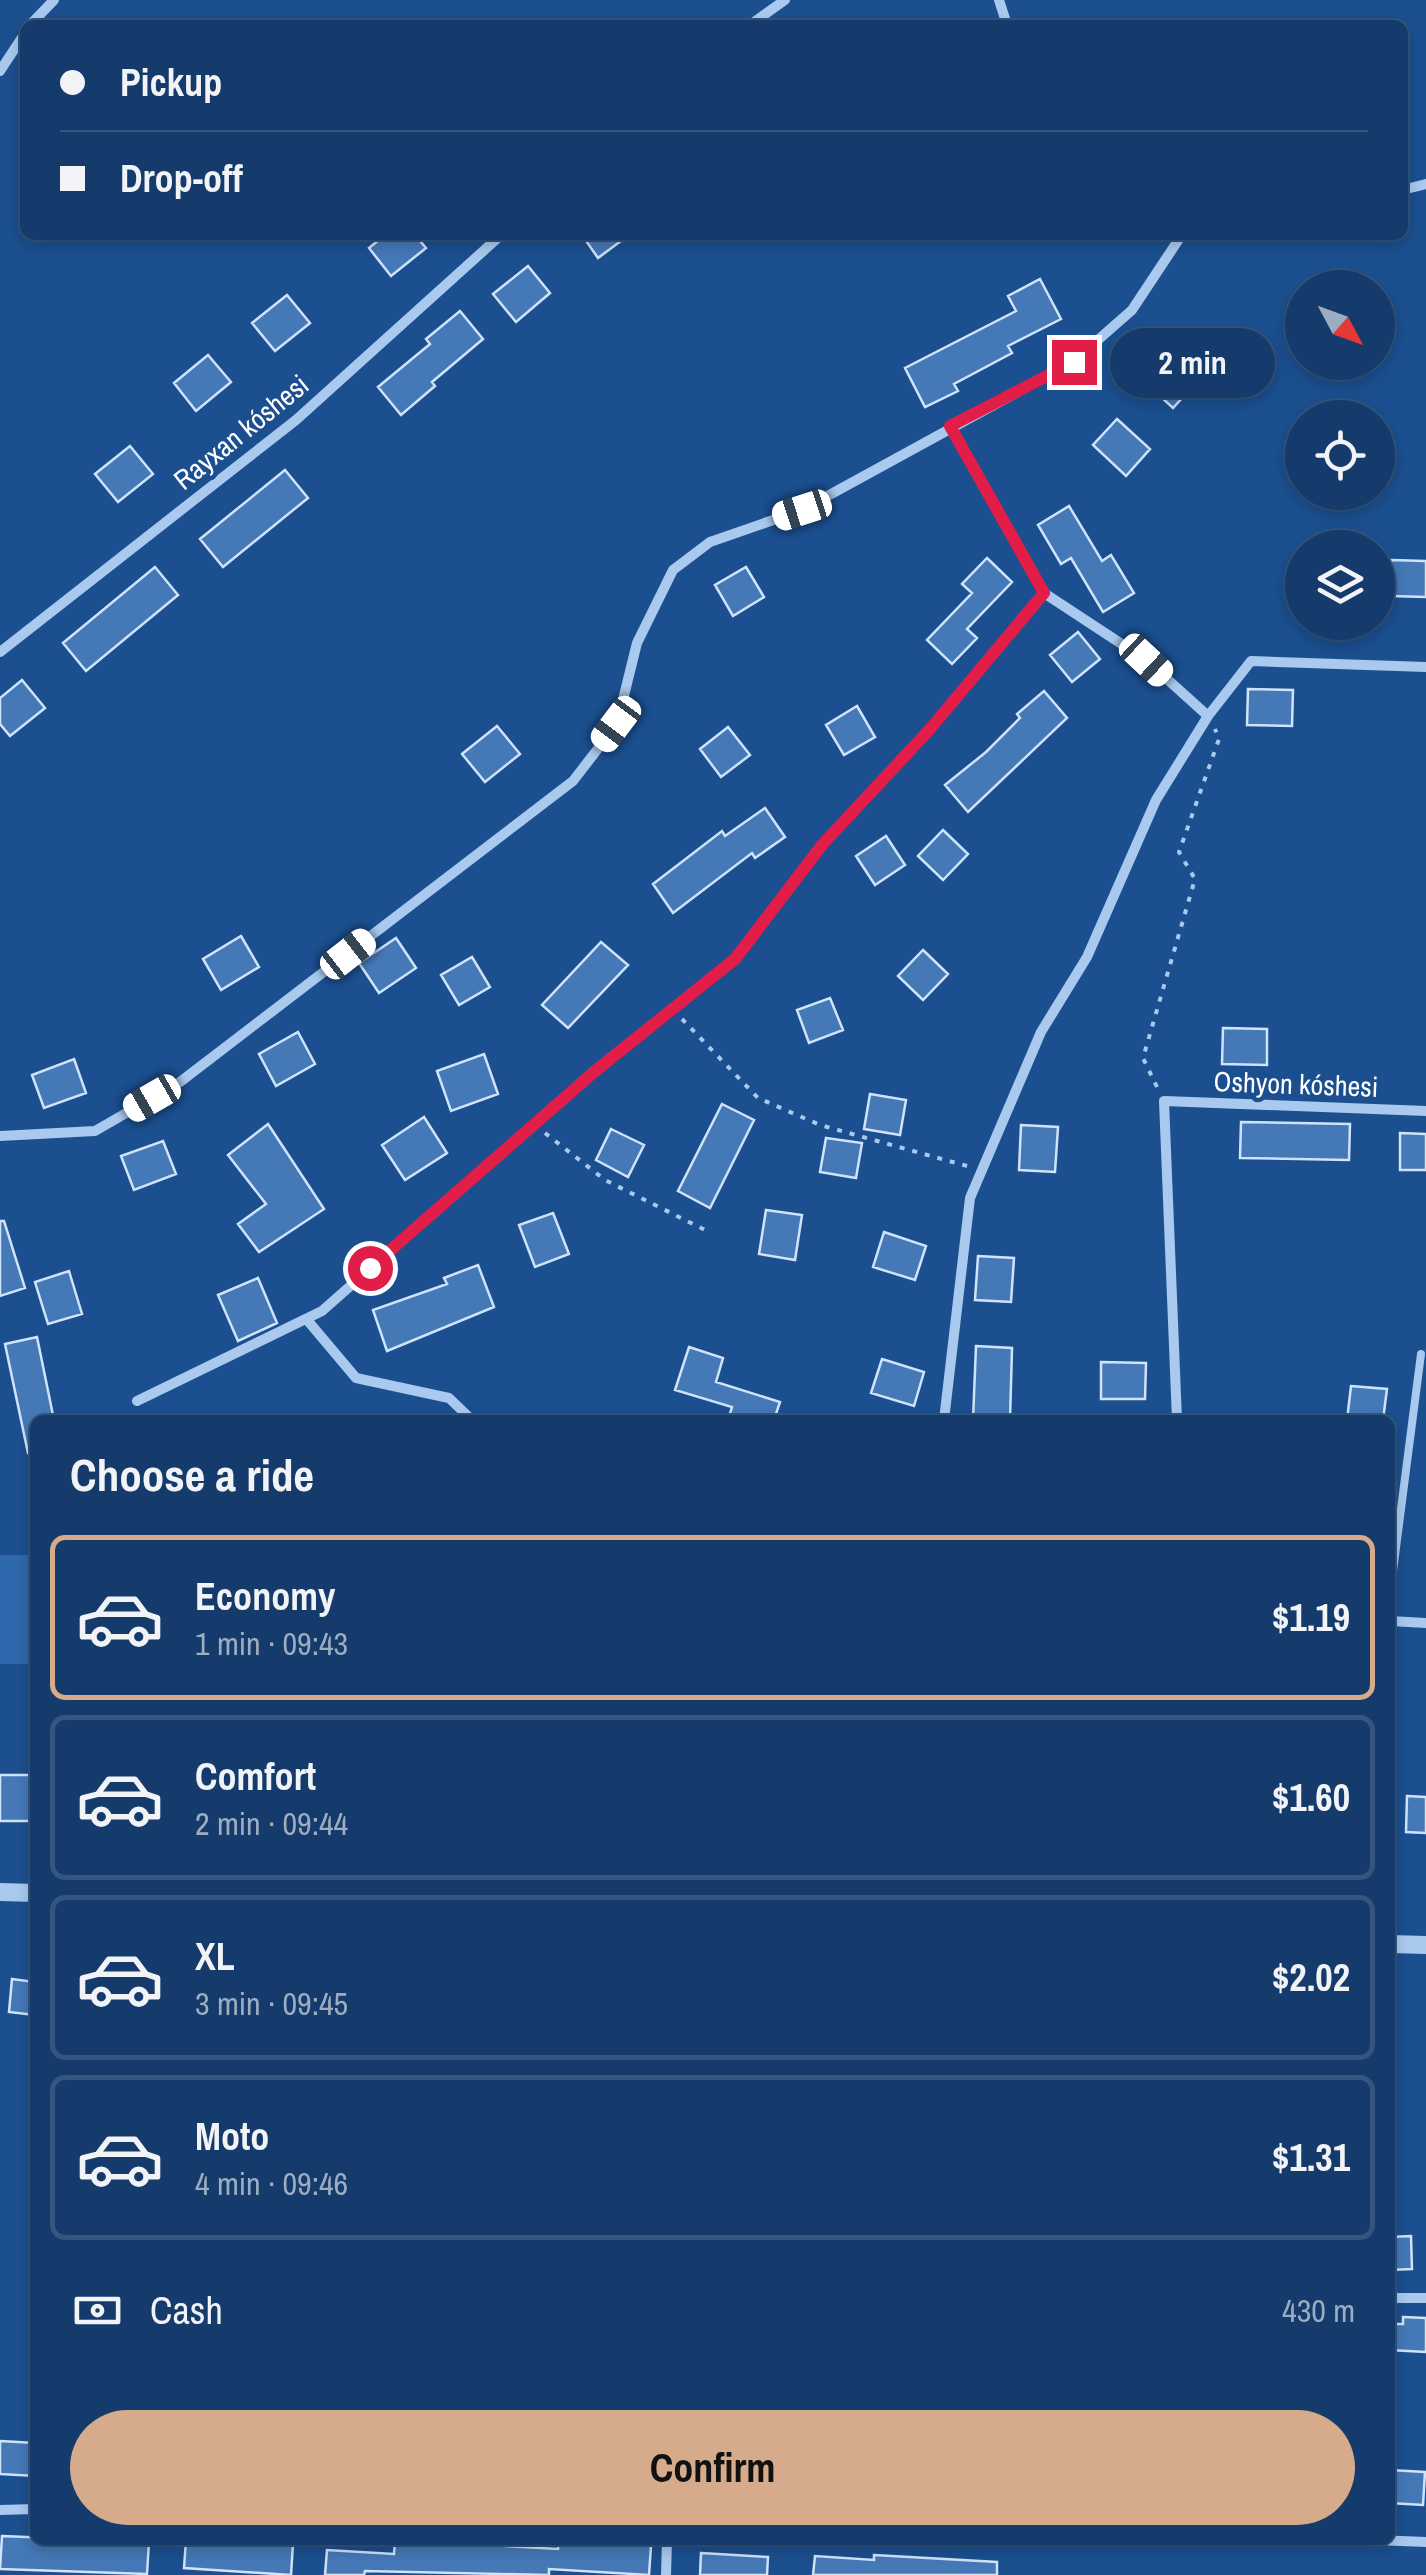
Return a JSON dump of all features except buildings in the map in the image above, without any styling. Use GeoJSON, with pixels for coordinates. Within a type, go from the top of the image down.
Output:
{"type":"FeatureCollection","features":[{"type":"Feature","properties":{"kind":"street"},"geometry":{"type":"LineString","coordinates":[[35,20],[54,0]]}},
{"type":"Feature","properties":{"kind":"street"},"geometry":{"type":"LineString","coordinates":[[757,20],[785,0]]}},
{"type":"Feature","properties":{"kind":"street"},"geometry":{"type":"LineString","coordinates":[[0,71],[20,41]]}},
{"type":"Feature","properties":{"kind":"street","name":"Rayxan kóshesi"},"geometry":{"type":"LineString","coordinates":[[0,652],[296,420],[495,240]]}},
{"type":"Feature","properties":{"kind":"street"},"geometry":{"type":"LineString","coordinates":[[0,1136],[95,1131],[180,1082],[573,782],[616,724],[637,643],[674,570],[710,542],[802,510],[950,426],[1074,362],[1132,310],[1180,240]]}},
{"type":"Feature","properties":{"kind":"street"},"geometry":{"type":"LineString","coordinates":[[950,426],[1044,593],[1146,660],[1208,716]]}},
{"type":"Feature","properties":{"kind":"street"},"geometry":{"type":"LineString","coordinates":[[137,1401],[308,1321],[534,1124],[735,959],[822,845],[930,729],[1044,593]]}},
{"type":"Feature","properties":{"kind":"street"},"geometry":{"type":"LineString","coordinates":[[945,1415],[970,1198],[1041,1032],[1086,957],[1156,800],[1208,716],[1251,661],[1426,667]]}},
{"type":"Feature","properties":{"kind":"street"},"geometry":{"type":"LineString","coordinates":[[1164,1101],[1177,1415]]}},
{"type":"Feature","properties":{"kind":"street","name":"Oshyon kóshesi"},"geometry":{"type":"LineString","coordinates":[[1164,1101],[1426,1111]]}},
{"type":"Feature","properties":{"kind":"street"},"geometry":{"type":"LineString","coordinates":[[308,1321],[356,1378],[449,1398],[467,1415]]}},
{"type":"Feature","properties":{"kind":"street"},"geometry":{"type":"LineString","coordinates":[[1395,1621],[1426,1623]]}},
{"type":"Feature","properties":{"kind":"street"},"geometry":{"type":"LineString","coordinates":[[0,1892],[30,1893]]}},
{"type":"Feature","properties":{"kind":"street"},"geometry":{"type":"LineString","coordinates":[[1395,1944],[1426,1945]]}},
{"type":"Feature","properties":{"kind":"street"},"geometry":{"type":"LineString","coordinates":[[1395,2298],[1426,2298]]}},
{"type":"Feature","properties":{"kind":"street"},"geometry":{"type":"LineString","coordinates":[[0,2510],[30,2510]]}},
{"type":"Feature","properties":{"kind":"street"},"geometry":{"type":"LineString","coordinates":[[1395,2541],[1426,2542]]}},
{"type":"Feature","properties":{"kind":"street"},"geometry":{"type":"LineString","coordinates":[[666,2575],[667,2545]]}},
{"type":"Feature","properties":{"kind":"lane"},"geometry":{"type":"LineString","coordinates":[[1395,1555],[1421,1354]]}},
{"type":"Feature","properties":{"kind":"path"},"geometry":{"type":"LineString","coordinates":[[1164,1101],[1143,1058],[1195,879],[1179,852],[1220,739],[1208,716]]}},
{"type":"Feature","properties":{"kind":"path"},"geometry":{"type":"LineString","coordinates":[[672,1009],[758,1098],[820,1125],[982,1170]]}},
{"type":"Feature","properties":{"kind":"path"},"geometry":{"type":"LineString","coordinates":[[534,1124],[606,1180],[708,1230]]}},
{"type":"Feature","properties":{"kind":"shaded area"},"geometry":{"type":"Polygon","coordinates":[[[0,1555],[30,1555],[30,1664],[0,1664],[0,1555]]]}},
{"type":"Feature","properties":{"kind":"route"},"geometry":{"type":"LineString","coordinates":[[370,1268],[594,1072],[735,959],[822,845],[930,729],[1044,593],[950,426],[1074,362]]}}]}
